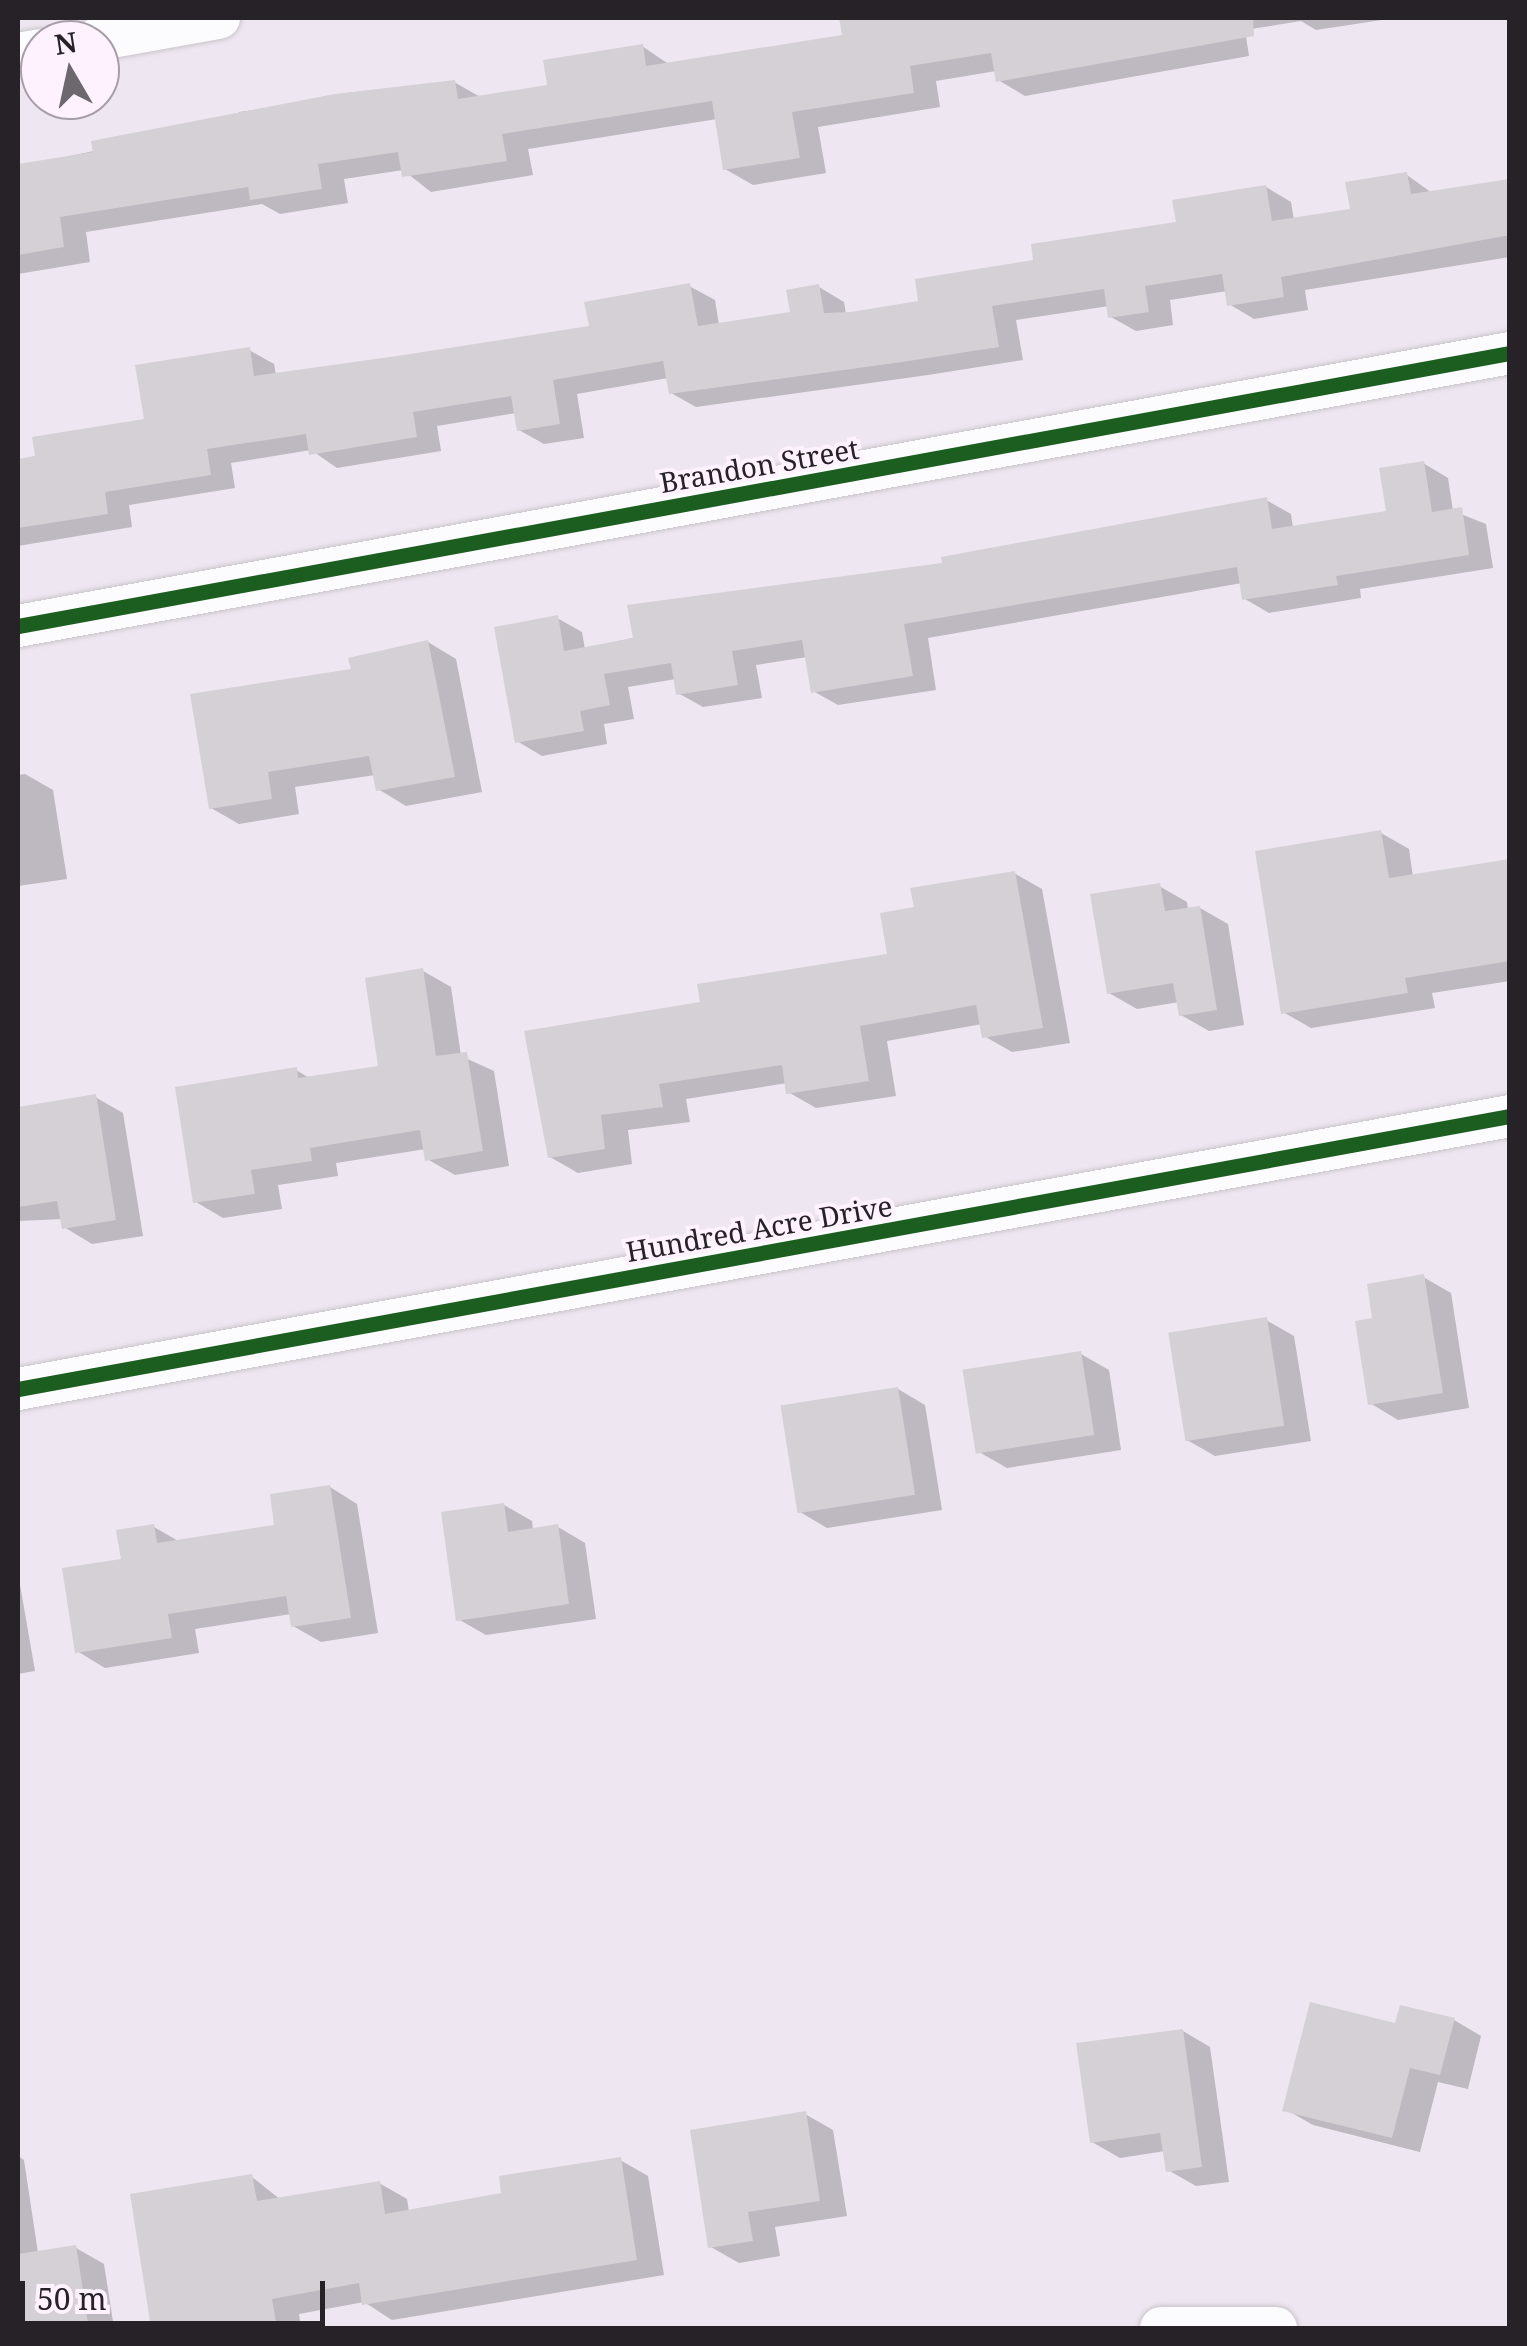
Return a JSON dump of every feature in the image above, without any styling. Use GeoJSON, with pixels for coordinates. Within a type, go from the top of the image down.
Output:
{"type":"FeatureCollection","features":[{"type":"Feature","properties":{"kind":"street"},"geometry":{"type":"LineString","coordinates":[[120,36],[219,18]]}},
{"type":"Feature","properties":{"kind":"street","name":"Brandon Street"},"geometry":{"type":"LineString","coordinates":[[18,626],[1510,352]]}},
{"type":"Feature","properties":{"kind":"street","name":"Hundred Acre Drive"},"geometry":{"type":"LineString","coordinates":[[18,1389],[1510,1116]]}},
{"type":"Feature","properties":{"kind":"street"},"geometry":{"type":"LineString","coordinates":[[1161,2328],[1276,2328]]}},
{"type":"Feature","properties":{"kind":"building"},"geometry":{"type":"Polygon","coordinates":[[[839,18],[1253,18],[1254,36],[996,82],[991,53],[910,66],[914,93],[792,112],[800,158],[723,170],[712,101],[502,134],[507,161],[402,177],[398,152],[318,164],[322,189],[250,200],[248,187],[60,217],[64,247],[18,255],[18,164],[93,152],[91,141],[335,94],[455,80],[458,99],[547,85],[543,60],[643,44],[646,66],[842,35],[839,18]]]}},
{"type":"Feature","properties":{"kind":"building"},"geometry":{"type":"Polygon","coordinates":[[[1407,172],[1411,194],[1510,179],[1510,235],[1281,277],[1284,297],[1227,306],[1222,274],[1145,286],[1149,312],[1108,318],[1104,289],[992,306],[999,347],[902,362],[669,394],[663,361],[553,380],[560,424],[517,431],[511,396],[413,412],[417,437],[309,455],[306,434],[207,449],[211,475],[105,492],[108,514],[18,528],[18,459],[35,456],[32,437],[144,419],[135,365],[250,347],[254,376],[404,355],[589,326],[584,302],[690,283],[698,326],[790,312],[786,290],[819,284],[824,313],[851,312],[918,301],[915,279],[1033,260],[1031,244],[1176,222],[1172,200],[1266,185],[1272,221],[1350,209],[1345,182],[1407,172]]]}},
{"type":"Feature","properties":{"kind":"building"},"geometry":{"type":"Polygon","coordinates":[[[1424,461],[1432,512],[1462,507],[1469,555],[1336,576],[1338,585],[1242,600],[1237,567],[904,624],[913,676],[811,693],[802,640],[732,651],[738,685],[676,695],[671,663],[604,674],[610,705],[580,711],[584,731],[515,743],[494,627],[558,615],[564,651],[633,638],[627,605],[942,563],[941,557],[1267,497],[1272,529],[1386,511],[1379,468],[1424,461]]]}},
{"type":"Feature","properties":{"kind":"building"},"geometry":{"type":"Polygon","coordinates":[[[428,640],[455,777],[376,791],[369,756],[268,772],[272,799],[209,809],[190,694],[351,669],[348,658],[428,640]]]}},
{"type":"Feature","properties":{"kind":"building"},"geometry":{"type":"Polygon","coordinates":[[[1381,830],[1389,878],[1510,859],[1510,961],[1405,978],[1408,993],[1281,1014],[1255,851],[1381,830]]]}},
{"type":"Feature","properties":{"kind":"building"},"geometry":{"type":"Polygon","coordinates":[[[1015,871],[1043,1028],[982,1038],[976,1005],[860,1026],[869,1081],[786,1094],[782,1065],[659,1084],[663,1107],[601,1115],[605,1149],[548,1158],[524,1031],[700,1002],[697,984],[887,954],[880,913],[914,907],[910,888],[1015,871]]]}},
{"type":"Feature","properties":{"kind":"building"},"geometry":{"type":"Polygon","coordinates":[[[1160,883],[1165,911],[1200,906],[1217,1010],[1179,1016],[1173,983],[1107,994],[1090,894],[1160,883]]]}},
{"type":"Feature","properties":{"kind":"building"},"geometry":{"type":"Polygon","coordinates":[[[423,968],[436,1056],[467,1052],[483,1151],[425,1161],[420,1130],[310,1148],[312,1161],[251,1170],[255,1194],[193,1203],[175,1087],[297,1067],[298,1078],[378,1066],[365,978],[423,968]]]}},
{"type":"Feature","properties":{"kind":"building"},"geometry":{"type":"Polygon","coordinates":[[[96,1094],[116,1220],[62,1229],[57,1201],[18,1207],[18,1107],[96,1094]]]}},
{"type":"Feature","properties":{"kind":"building"},"geometry":{"type":"Polygon","coordinates":[[[1424,1274],[1443,1393],[1368,1405],[1355,1321],[1372,1318],[1367,1284],[1424,1274]]]}},
{"type":"Feature","properties":{"kind":"building"},"geometry":{"type":"Polygon","coordinates":[[[1267,1317],[1284,1426],[1185,1441],[1168,1333],[1267,1317]]]}},
{"type":"Feature","properties":{"kind":"building"},"geometry":{"type":"Polygon","coordinates":[[[1081,1351],[1094,1435],[976,1454],[962,1370],[1081,1351]]]}},
{"type":"Feature","properties":{"kind":"building"},"geometry":{"type":"Polygon","coordinates":[[[898,1387],[915,1495],[798,1513],[780,1406],[898,1387]]]}},
{"type":"Feature","properties":{"kind":"building"},"geometry":{"type":"Polygon","coordinates":[[[330,1485],[351,1618],[291,1627],[286,1596],[168,1614],[172,1638],[75,1653],[62,1568],[121,1559],[116,1530],[154,1524],[157,1543],[274,1525],[270,1494],[330,1485]]]}},
{"type":"Feature","properties":{"kind":"building"},"geometry":{"type":"Polygon","coordinates":[[[504,1503],[508,1532],[558,1524],[569,1604],[456,1621],[441,1512],[504,1503]]]}},
{"type":"Feature","properties":{"kind":"building"},"geometry":{"type":"Polygon","coordinates":[[[1310,2002],[1395,2023],[1400,2005],[1455,2018],[1440,2075],[1410,2068],[1392,2138],[1282,2111],[1310,2002]]]}},
{"type":"Feature","properties":{"kind":"building"},"geometry":{"type":"Polygon","coordinates":[[[1183,2029],[1202,2167],[1166,2172],[1160,2133],[1090,2143],[1076,2043],[1183,2029]]]}},
{"type":"Feature","properties":{"kind":"building"},"geometry":{"type":"Polygon","coordinates":[[[806,2111],[820,2201],[748,2212],[753,2241],[708,2248],[690,2130],[806,2111]]]}},
{"type":"Feature","properties":{"kind":"building"},"geometry":{"type":"Polygon","coordinates":[[[621,2157],[637,2260],[362,2305],[359,2283],[272,2299],[276,2322],[151,2328],[130,2194],[252,2174],[257,2201],[380,2181],[385,2214],[501,2193],[499,2176],[621,2157]]]}},
{"type":"Feature","properties":{"kind":"building"},"geometry":{"type":"Polygon","coordinates":[[[76,2245],[88,2323],[18,2328],[18,2254],[76,2245]]]}},
{"type":"Feature","properties":{"kind":"cycle path"},"geometry":{"type":"LineString","coordinates":[[18,626],[1510,353]]}},
{"type":"Feature","properties":{"kind":"cycle path"},"geometry":{"type":"LineString","coordinates":[[18,1389],[1510,1116]]}}]}
